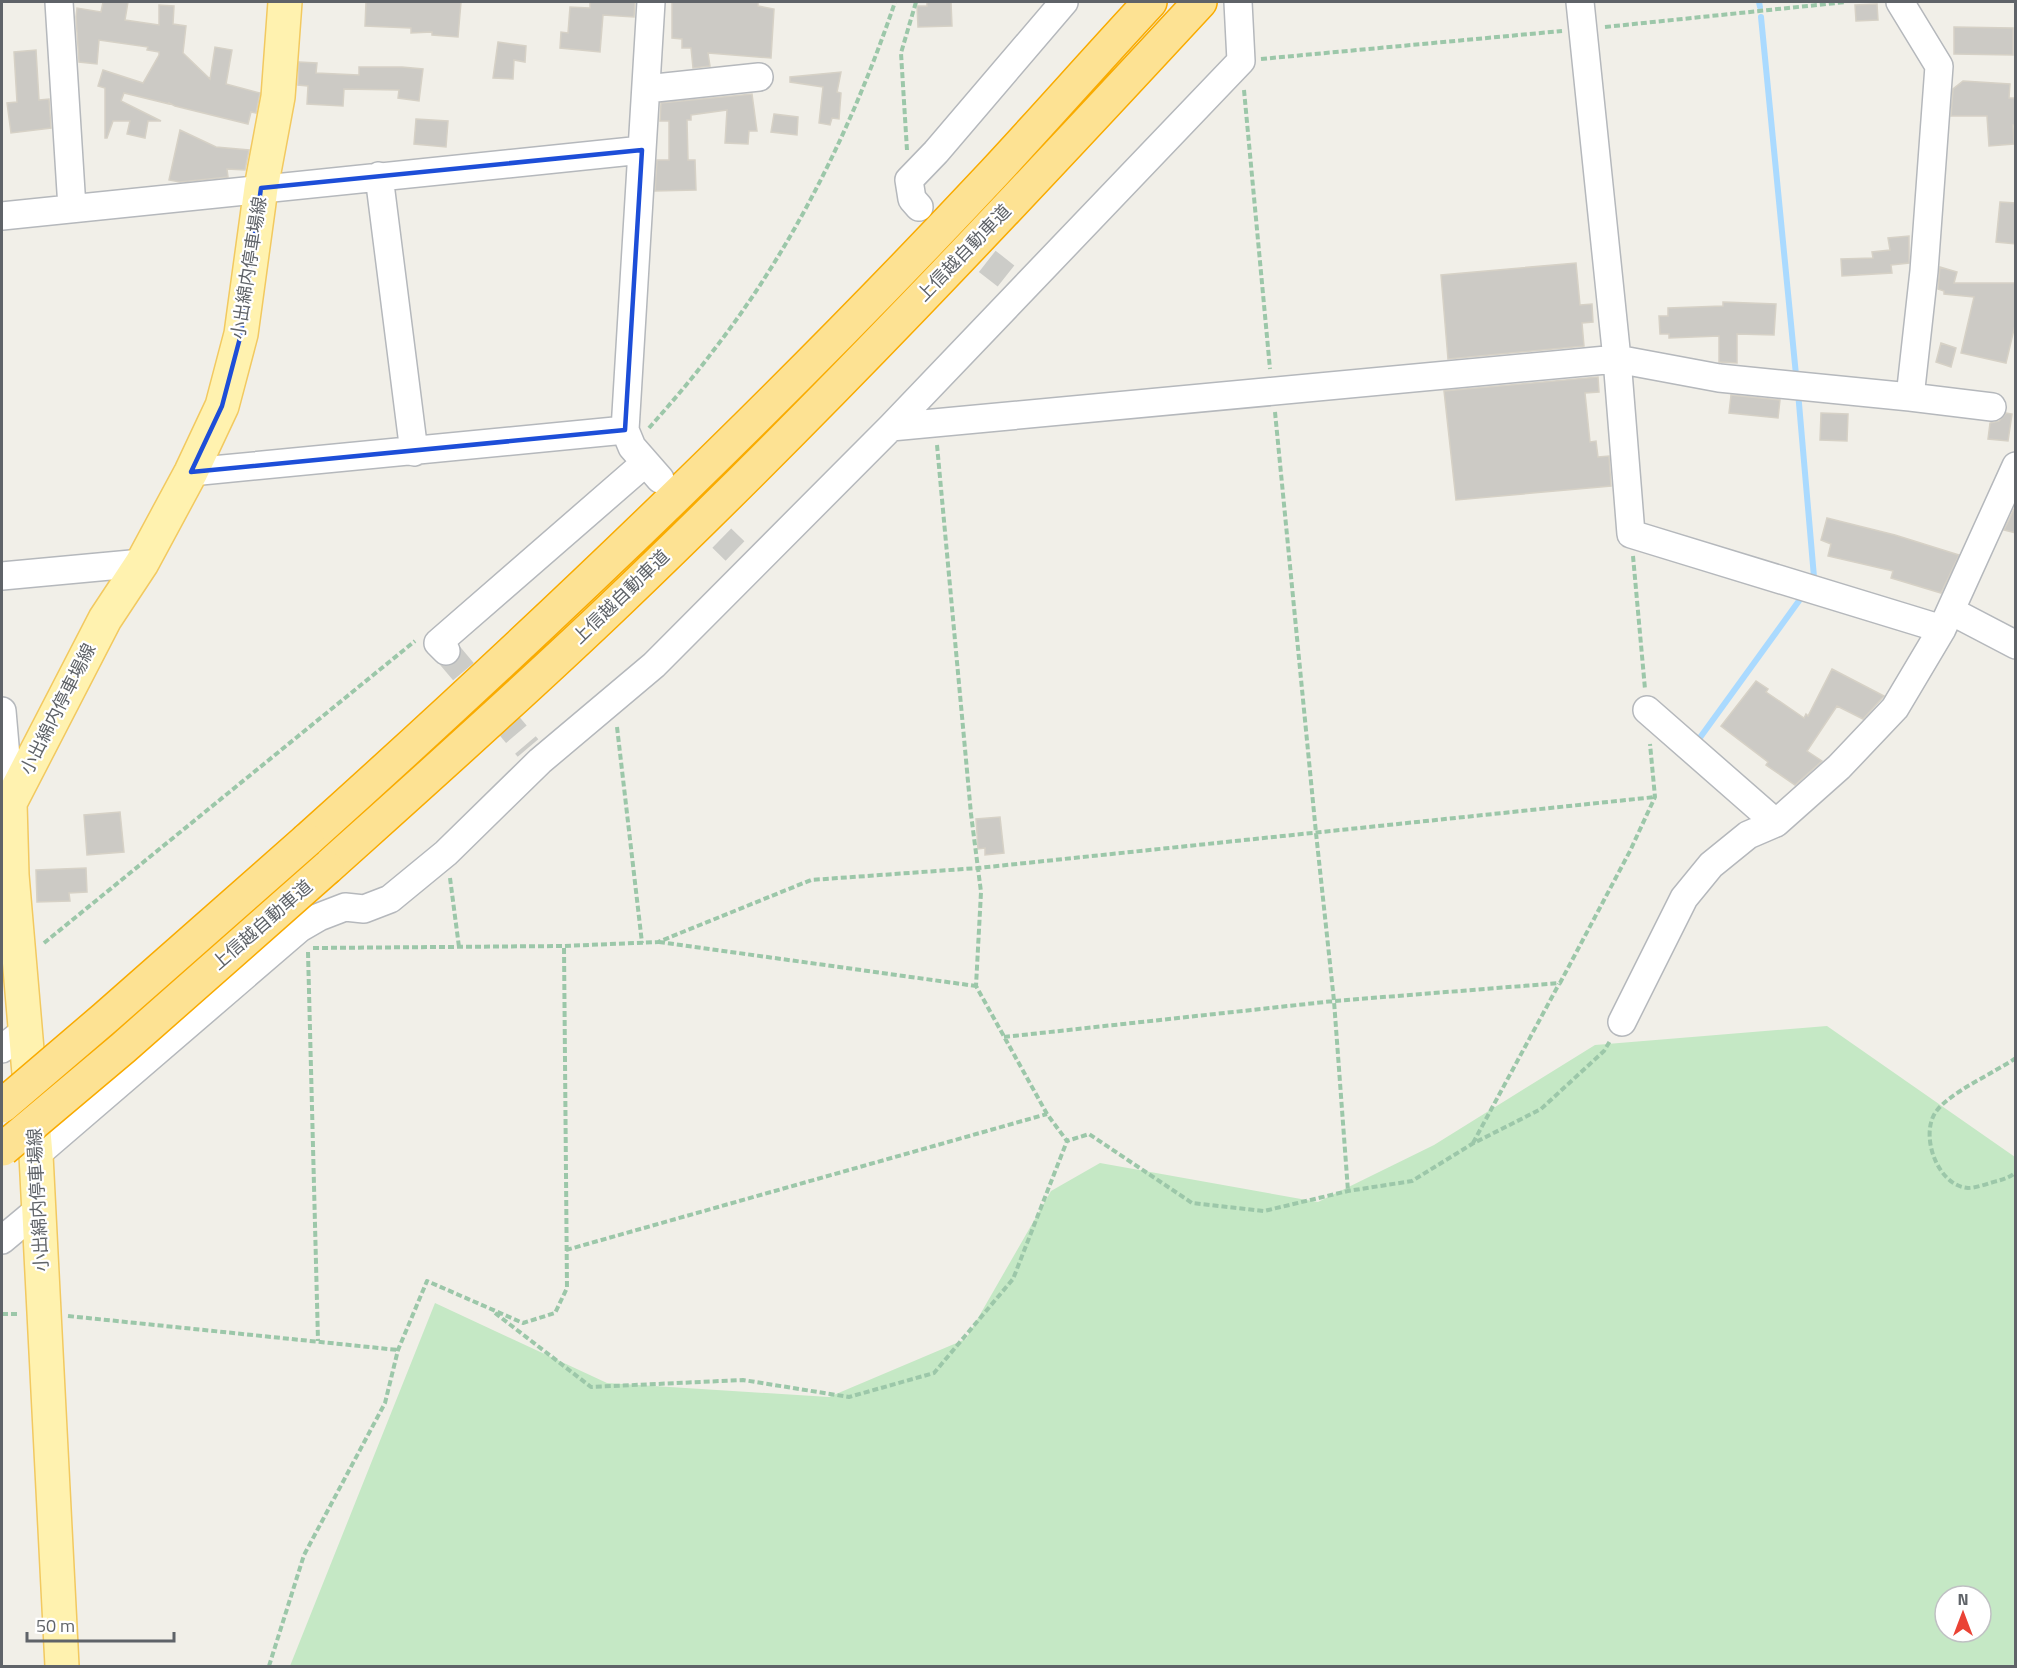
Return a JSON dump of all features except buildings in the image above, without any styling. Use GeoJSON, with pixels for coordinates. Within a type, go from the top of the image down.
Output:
{"type":"FeatureCollection","features":[{"type":"Feature","properties":{"kind":"highway","name":"上信越自動車道"},"geometry":{"type":"LineString","coordinates":[[2,1106],[307,840],[470,693],[691,482],[842,331],[993,174],[1150,2]]}},
{"type":"Feature","properties":{"kind":"highway","name":"上信越自動車道"},"geometry":{"type":"LineString","coordinates":[[2,1150],[327,868],[618,602],[924,295],[1200,2]]}},
{"type":"Feature","properties":{"kind":"main road","name":"小出綿内停車場線"},"geometry":{"type":"LineString","coordinates":[[62,1666],[36,1155],[14,1039],[20,963],[7,875],[10,802],[105,619],[142,563],[191,472],[222,406],[241,334],[261,188],[278,97],[285,2]]}},
{"type":"Feature","properties":{"kind":"street"},"geometry":{"type":"LineString","coordinates":[[58,2],[72,208]]}},
{"type":"Feature","properties":{"kind":"street"},"geometry":{"type":"LineString","coordinates":[[446,651],[438,644],[641,455],[642,150],[651,2]]}},
{"type":"Feature","properties":{"kind":"street"},"geometry":{"type":"LineString","coordinates":[[919,207],[912,199],[909,180],[936,152],[1064,2]]}},
{"type":"Feature","properties":{"kind":"street"},"geometry":{"type":"LineString","coordinates":[[1580,2],[1617,359],[1631,534],[1946,620],[2016,645]]}},
{"type":"Feature","properties":{"kind":"street"},"geometry":{"type":"LineString","coordinates":[[1900,2],[1939,66],[1924,271],[1910,397]]}},
{"type":"Feature","properties":{"kind":"street"},"geometry":{"type":"LineString","coordinates":[[36,1155],[300,928],[319,916],[345,907],[364,909],[390,899],[446,853],[534,755],[614,700],[654,665],[743,560],[891,427],[1013,284],[1241,61],[1241,4]]}},
{"type":"Feature","properties":{"kind":"street"},"geometry":{"type":"LineString","coordinates":[[646,88],[759,77]]}},
{"type":"Feature","properties":{"kind":"street"},"geometry":{"type":"LineString","coordinates":[[2,216],[642,150]]}},
{"type":"Feature","properties":{"kind":"street"},"geometry":{"type":"LineString","coordinates":[[379,176],[414,452]]}},
{"type":"Feature","properties":{"kind":"street"},"geometry":{"type":"LineString","coordinates":[[891,427],[1617,359],[1719,378],[1992,407]]}},
{"type":"Feature","properties":{"kind":"street"},"geometry":{"type":"LineString","coordinates":[[191,472],[414,452],[641,455]]}},
{"type":"Feature","properties":{"kind":"street"},"geometry":{"type":"LineString","coordinates":[[1622,1022],[1684,898],[1711,865],[1748,835],[1776,823],[1839,767],[1895,708],[1946,620],[2016,466]]}},
{"type":"Feature","properties":{"kind":"street"},"geometry":{"type":"LineString","coordinates":[[2,576],[142,563]]}},
{"type":"Feature","properties":{"kind":"street"},"geometry":{"type":"LineString","coordinates":[[1647,710],[1776,823]]}},
{"type":"Feature","properties":{"kind":"street"},"geometry":{"type":"LineString","coordinates":[[2,711],[10,802]]}},
{"type":"Feature","properties":{"kind":"street"},"geometry":{"type":"LineString","coordinates":[[2,1240],[39,1209]]}},
{"type":"Feature","properties":{"kind":"path"},"geometry":{"type":"LineString","coordinates":[[641,455],[751,298],[779,253],[839,142],[878,51],[896,2]]}},
{"type":"Feature","properties":{"kind":"path"},"geometry":{"type":"LineString","coordinates":[[909,180],[901,53],[915,2]]}},
{"type":"Feature","properties":{"kind":"path"},"geometry":{"type":"LineString","coordinates":[[1348,1191],[1334,1001],[1241,61],[1846,2]]}},
{"type":"Feature","properties":{"kind":"path"},"geometry":{"type":"LineString","coordinates":[[934,423],[940,464],[971,814],[981,892],[976,986],[1047,1114],[1067,1141]]}},
{"type":"Feature","properties":{"kind":"path"},"geometry":{"type":"LineString","coordinates":[[1472,1144],[1630,851],[1655,797],[1631,534]]}},
{"type":"Feature","properties":{"kind":"path"},"geometry":{"type":"LineString","coordinates":[[20,963],[213,808],[422,635]]}},
{"type":"Feature","properties":{"kind":"path"},"geometry":{"type":"LineString","coordinates":[[614,700],[642,943]]}},
{"type":"Feature","properties":{"kind":"path"},"geometry":{"type":"LineString","coordinates":[[658,942],[811,880],[978,868],[1655,797]]}},
{"type":"Feature","properties":{"kind":"path"},"geometry":{"type":"LineString","coordinates":[[446,853],[459,947]]}},
{"type":"Feature","properties":{"kind":"path"},"geometry":{"type":"LineString","coordinates":[[318,1341],[308,948],[564,946],[658,942],[976,986]]}},
{"type":"Feature","properties":{"kind":"path"},"geometry":{"type":"LineString","coordinates":[[269,1666],[304,1555],[385,1402],[398,1350],[427,1281],[523,1323],[555,1313],[567,1288],[564,946]]}},
{"type":"Feature","properties":{"kind":"path"},"geometry":{"type":"LineString","coordinates":[[1003,1037],[1334,1001],[1560,983]]}},
{"type":"Feature","properties":{"kind":"path"},"geometry":{"type":"LineString","coordinates":[[1067,1141],[1089,1134],[1192,1203],[1264,1211],[1348,1191],[1412,1181],[1472,1144],[1541,1109],[1604,1051],[1622,1022]]}},
{"type":"Feature","properties":{"kind":"path"},"geometry":{"type":"LineString","coordinates":[[2016,1058],[1950,1098],[1935,1114],[1930,1128],[1930,1148],[1935,1162],[1953,1182],[1967,1188],[2010,1177],[2016,1172]]}},
{"type":"Feature","properties":{"kind":"path"},"geometry":{"type":"LineString","coordinates":[[566,1250],[1047,1114]]}},
{"type":"Feature","properties":{"kind":"path"},"geometry":{"type":"LineString","coordinates":[[489,1308],[591,1387],[743,1380],[849,1397],[934,1373],[1013,1279],[1067,1141]]}},
{"type":"Feature","properties":{"kind":"path"},"geometry":{"type":"LineString","coordinates":[[2,1314],[44,1313],[398,1350]]}},
{"type":"Feature","properties":{"kind":"highlighted area"},"geometry":{"type":"Polygon","coordinates":[[[642,150],[625,430],[191,472],[222,406],[241,334],[261,188],[642,150]]]}},
{"type":"Feature","properties":{"kind":"green space"},"geometry":{"type":"Polygon","coordinates":[[[1827,1026],[2015,1157],[2015,1666],[290,1666],[435,1303],[607,1383],[829,1397],[966,1339],[1051,1191],[1100,1163],[1318,1202],[1434,1145],[1595,1045],[1827,1026]]]}},
{"type":"Feature","properties":{"kind":"waterway"},"geometry":{"type":"LineString","coordinates":[[1759,2],[1760,7]]}},
{"type":"Feature","properties":{"kind":"waterway"},"geometry":{"type":"LineString","coordinates":[[1761,17],[1796,375]]}},
{"type":"Feature","properties":{"kind":"waterway"},"geometry":{"type":"LineString","coordinates":[[1798,392],[1814,577]]}},
{"type":"Feature","properties":{"kind":"waterway"},"geometry":{"type":"LineString","coordinates":[[1699,739],[1801,598]]}},
{"type":"Feature","properties":{"kind":"tunnel"},"geometry":{"type":"LineString","coordinates":[[955,236],[1006,276]]}},
{"type":"Feature","properties":{"kind":"tunnel"},"geometry":{"type":"LineString","coordinates":[[663,481],[735,551]]}},
{"type":"Feature","properties":{"kind":"tunnel"},"geometry":{"type":"LineString","coordinates":[[446,651],[528,748]]}}]}
